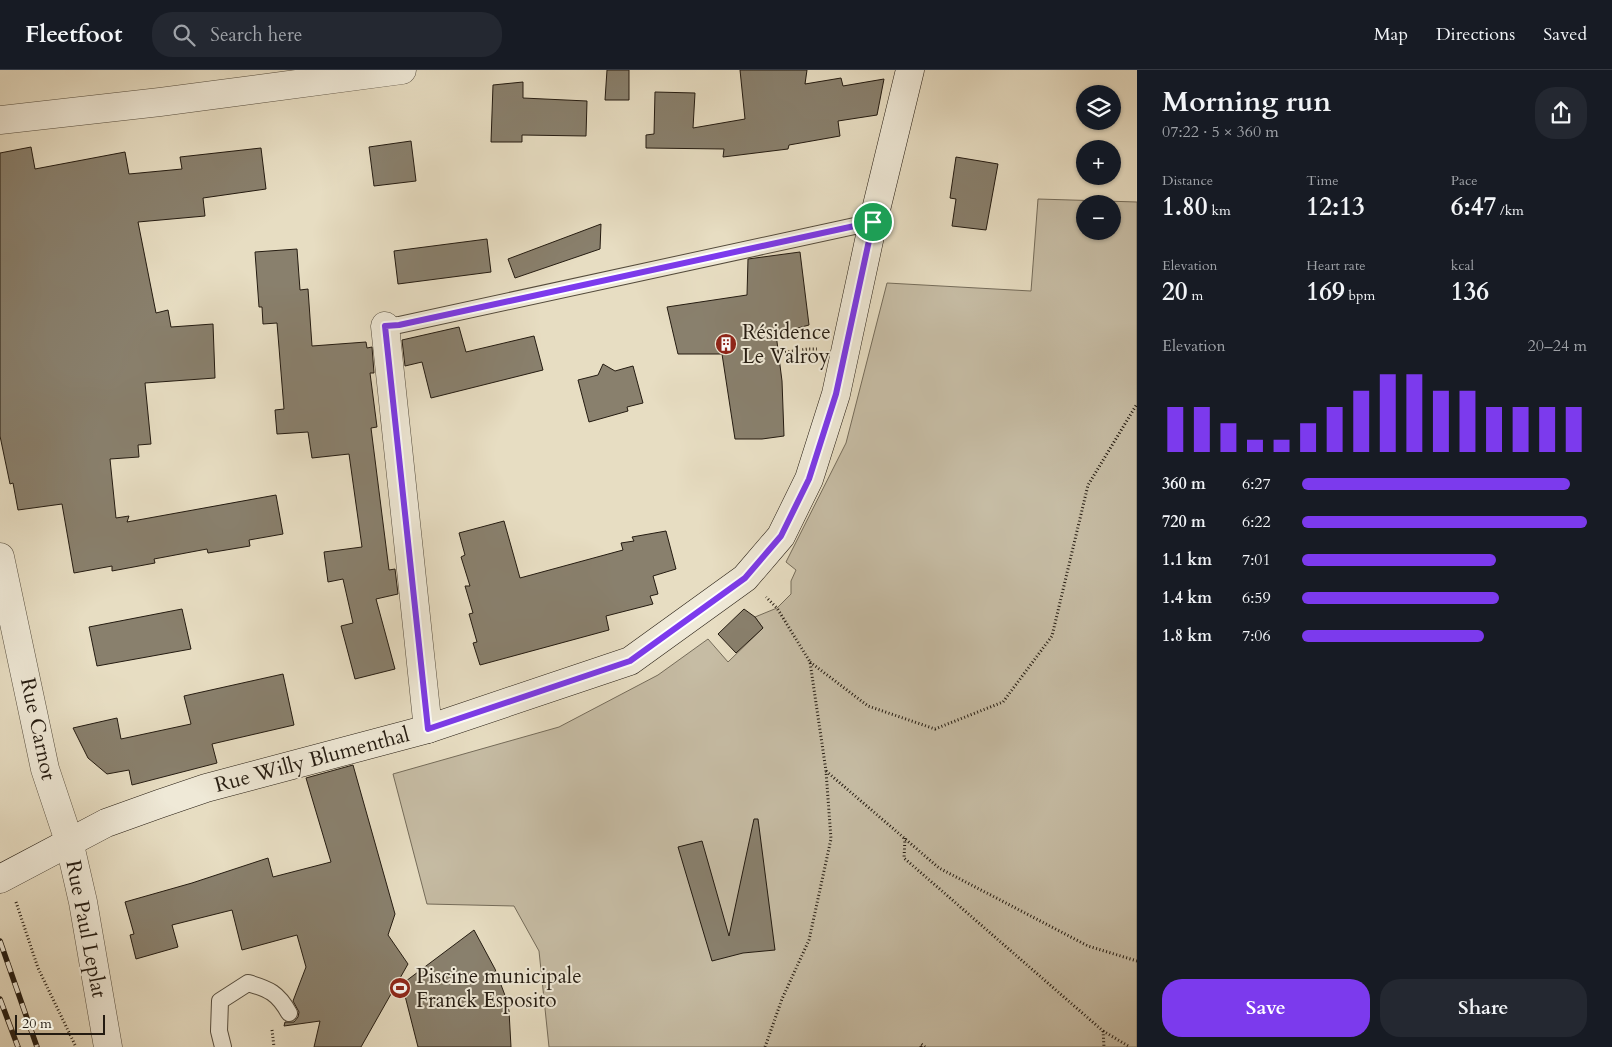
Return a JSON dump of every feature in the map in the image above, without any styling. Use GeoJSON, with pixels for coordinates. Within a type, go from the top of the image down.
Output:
{"type":"FeatureCollection","features":[{"type":"Feature","properties":{"kind":"main road"},"geometry":{"type":"LineString","coordinates":[[0,120],[160,102],[402,70]]}},
{"type":"Feature","properties":{"kind":"main road","name":"Rue Willy Blumenthal"},"geometry":{"type":"LineString","coordinates":[[4,877],[106,823],[206,788],[428,729],[630,661],[745,578],[781,536],[809,479],[836,394],[907,73]]}},
{"type":"Feature","properties":{"kind":"main road"},"geometry":{"type":"LineString","coordinates":[[385,326],[428,729]]}},
{"type":"Feature","properties":{"kind":"main road","name":"Rue Carnot"},"geometry":{"type":"LineString","coordinates":[[0,557],[45,768],[69,841]]}},
{"type":"Feature","properties":{"kind":"main road","name":"Rue Paul Leplat"},"geometry":{"type":"LineString","coordinates":[[69,841],[83,902],[108,1047]]}},
{"type":"Feature","properties":{"kind":"lane"},"geometry":{"type":"LineString","coordinates":[[385,326],[399,325],[873,222]]}},
{"type":"Feature","properties":{"kind":"lane"},"geometry":{"type":"LineString","coordinates":[[223,1047],[219,1030],[220,1001],[248,983],[263,987],[280,998],[289,1013]]}},
{"type":"Feature","properties":{"kind":"path"},"geometry":{"type":"LineString","coordinates":[[778,354],[808,349],[845,351]]}},
{"type":"Feature","properties":{"kind":"path"},"geometry":{"type":"LineString","coordinates":[[745,578],[777,608],[810,662],[868,706],[935,729],[1003,702],[1052,636],[1088,485],[1137,404]]}},
{"type":"Feature","properties":{"kind":"path"},"geometry":{"type":"LineString","coordinates":[[765,1047],[782,999],[809,940],[831,839],[826,770],[810,662]]}},
{"type":"Feature","properties":{"kind":"path"},"geometry":{"type":"LineString","coordinates":[[826,770],[939,868],[1088,946],[1137,960]]}},
{"type":"Feature","properties":{"kind":"path"},"geometry":{"type":"LineString","coordinates":[[905,838],[904,858],[1103,1031],[1130,1047]]}},
{"type":"Feature","properties":{"kind":"path"},"geometry":{"type":"LineString","coordinates":[[4,877],[38,968],[76,1047]]}},
{"type":"Feature","properties":{"kind":"path"},"geometry":{"type":"LineString","coordinates":[[1103,1031],[1104,1047]]}},
{"type":"Feature","properties":{"kind":"path"},"geometry":{"type":"LineString","coordinates":[[921,1047],[921,1044],[925,1047]]}},
{"type":"Feature","properties":{"kind":"shaded area"},"geometry":{"type":"Polygon","coordinates":[[[1038,199],[1076,200],[1076,240],[1121,240],[1121,202],[1137,202],[1137,1047],[549,1047],[539,951],[514,906],[427,904],[393,774],[559,727],[658,675],[708,639],[728,662],[763,628],[755,617],[777,608],[791,594],[791,581],[796,570],[786,562],[846,443],[887,283],[1031,291],[1038,199]]]}},
{"type":"Feature","properties":{"kind":"building"},"geometry":{"type":"Polygon","coordinates":[[[607,70],[629,70],[629,100],[605,100],[607,70]]]}},
{"type":"Feature","properties":{"kind":"building"},"geometry":{"type":"Polygon","coordinates":[[[740,70],[807,70],[805,84],[841,78],[843,86],[884,79],[877,115],[838,121],[840,136],[789,145],[788,149],[723,157],[724,149],[646,148],[646,135],[654,134],[655,92],[695,93],[693,128],[745,119],[740,70]]]}},
{"type":"Feature","properties":{"kind":"building"},"geometry":{"type":"Polygon","coordinates":[[[523,82],[523,98],[587,101],[586,136],[522,135],[522,142],[491,142],[493,85],[523,82]]]}},
{"type":"Feature","properties":{"kind":"building"},"geometry":{"type":"Polygon","coordinates":[[[411,141],[416,181],[374,186],[369,147],[411,141]]]}},
{"type":"Feature","properties":{"kind":"building"},"geometry":{"type":"Polygon","coordinates":[[[31,147],[35,169],[125,152],[129,174],[182,169],[180,157],[261,148],[266,189],[203,198],[205,216],[138,222],[156,313],[168,310],[171,327],[213,324],[215,378],[145,383],[151,444],[138,445],[139,457],[110,459],[116,518],[129,516],[127,522],[276,495],[283,534],[249,540],[250,546],[208,553],[207,549],[154,559],[155,563],[112,571],[112,566],[74,573],[62,504],[18,510],[13,483],[10,484],[0,436],[0,153],[31,147]]]}},
{"type":"Feature","properties":{"kind":"building"},"geometry":{"type":"Polygon","coordinates":[[[956,157],[998,164],[986,230],[952,226],[956,199],[950,198],[956,157]]]}},
{"type":"Feature","properties":{"kind":"building"},"geometry":{"type":"Polygon","coordinates":[[[601,224],[600,249],[515,278],[508,259],[601,224]]]}},
{"type":"Feature","properties":{"kind":"building"},"geometry":{"type":"Polygon","coordinates":[[[487,239],[491,272],[398,284],[394,251],[487,239]]]}},
{"type":"Feature","properties":{"kind":"building"},"geometry":{"type":"Polygon","coordinates":[[[297,249],[300,290],[308,289],[312,346],[366,342],[367,348],[372,347],[374,373],[370,373],[377,427],[371,428],[389,570],[395,569],[398,594],[376,599],[395,669],[355,679],[341,626],[353,623],[343,579],[328,582],[324,552],[362,547],[349,454],[312,458],[308,432],[277,434],[275,410],[284,409],[277,323],[263,324],[262,307],[259,307],[255,252],[297,249]]]}},
{"type":"Feature","properties":{"kind":"building","name":"Résidence Le Valroy"},"geometry":{"type":"Polygon","coordinates":[[[800,252],[809,325],[776,334],[782,381],[784,436],[762,439],[735,439],[722,354],[678,354],[667,307],[747,295],[748,259],[800,252]]]}},
{"type":"Feature","properties":{"kind":"building"},"geometry":{"type":"Polygon","coordinates":[[[459,327],[466,352],[534,336],[543,370],[431,398],[422,362],[405,366],[402,340],[459,327]]]}},
{"type":"Feature","properties":{"kind":"building"},"geometry":{"type":"Polygon","coordinates":[[[603,364],[615,371],[633,366],[643,403],[627,407],[628,411],[589,422],[578,380],[598,375],[603,364]]]}},
{"type":"Feature","properties":{"kind":"building"},"geometry":{"type":"Polygon","coordinates":[[[504,521],[520,578],[623,550],[621,543],[634,541],[632,537],[666,531],[676,569],[653,576],[658,594],[650,596],[653,604],[606,616],[609,630],[480,665],[473,643],[477,642],[469,614],[473,613],[465,586],[470,586],[461,557],[465,555],[459,533],[504,521]]]}},
{"type":"Feature","properties":{"kind":"building"},"geometry":{"type":"Polygon","coordinates":[[[182,609],[191,649],[97,666],[89,627],[182,609]]]}},
{"type":"Feature","properties":{"kind":"building"},"geometry":{"type":"Polygon","coordinates":[[[744,609],[755,617],[763,628],[736,653],[718,634],[744,609]]]}},
{"type":"Feature","properties":{"kind":"building"},"geometry":{"type":"Polygon","coordinates":[[[283,674],[294,725],[212,744],[217,763],[132,785],[129,770],[107,774],[88,758],[73,728],[117,718],[121,739],[191,724],[184,696],[283,674]]]}},
{"type":"Feature","properties":{"kind":"building"},"geometry":{"type":"Polygon","coordinates":[[[353,765],[395,914],[388,935],[408,964],[361,1047],[314,1047],[320,1021],[284,1026],[285,1022],[294,1022],[298,1017],[299,1012],[293,1001],[306,967],[297,935],[242,950],[232,910],[172,925],[178,947],[136,959],[130,935],[134,934],[125,902],[192,883],[268,858],[273,877],[331,862],[306,778],[353,765]]]}},
{"type":"Feature","properties":{"kind":"building"},"geometry":{"type":"Polygon","coordinates":[[[754,819],[758,819],[775,950],[743,953],[712,961],[678,847],[702,841],[729,936],[754,819]]]}},
{"type":"Feature","properties":{"kind":"building"},"geometry":{"type":"Polygon","coordinates":[[[474,930],[495,969],[506,998],[509,1011],[511,1047],[418,1047],[402,984],[474,930]]]}},
{"type":"Feature","properties":{"kind":"railway"},"geometry":{"type":"LineString","coordinates":[[0,941],[37,1047]]}},
{"type":"Feature","properties":{"kind":"railway"},"geometry":{"type":"LineString","coordinates":[[0,999],[18,1047]]}},
{"type":"Feature","properties":{"kind":"place","name":"Résidence Le Valroy"},"geometry":{"type":"Point","coordinates":[726,344]}},
{"type":"Feature","properties":{"kind":"place","name":"Piscine municipale Franck Esposito"},"geometry":{"type":"Point","coordinates":[400,988]}},
{"type":"Feature","properties":{"kind":"route"},"geometry":{"type":"LineString","coordinates":[[873,222],[836,394],[809,479],[781,536],[745,578],[630,661],[428,729],[385,326],[399,325],[873,222]]}}]}
